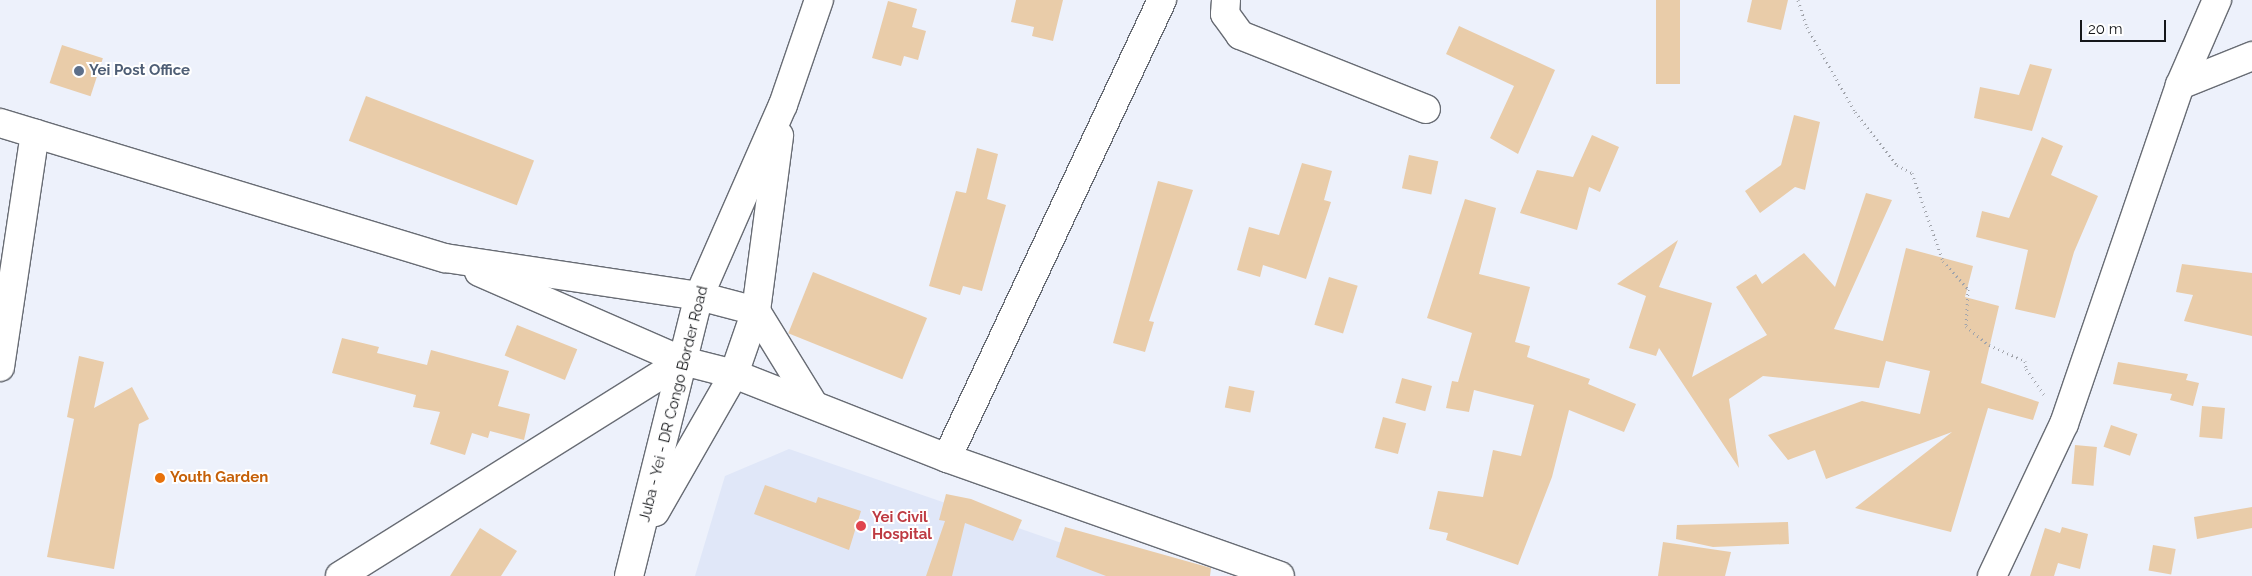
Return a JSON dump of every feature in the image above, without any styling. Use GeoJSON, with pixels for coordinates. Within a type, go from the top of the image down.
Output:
{"type":"FeatureCollection","features":[{"type":"Feature","properties":{"kind":"street","name":"Juba - Yei - DR Congo Border Road"},"geometry":{"type":"LineString","coordinates":[[628,576],[639,539],[699,296],[784,105],[819,0]]}},
{"type":"Feature","properties":{"kind":"street"},"geometry":{"type":"LineString","coordinates":[[947,458],[1162,0]]}},
{"type":"Feature","properties":{"kind":"street"},"geometry":{"type":"LineString","coordinates":[[1226,0],[1225,14],[1240,35],[1426,109]]}},
{"type":"Feature","properties":{"kind":"street"},"geometry":{"type":"LineString","coordinates":[[1992,576],[2064,424],[2180,85],[2217,0]]}},
{"type":"Feature","properties":{"kind":"street"},"geometry":{"type":"LineString","coordinates":[[2180,85],[2252,56]]}},
{"type":"Feature","properties":{"kind":"street","name":"Juba - Yei - DR Congo Border Road"},"geometry":{"type":"LineString","coordinates":[[639,539],[734,374],[756,310],[784,105]]}},
{"type":"Feature","properties":{"kind":"street"},"geometry":{"type":"LineString","coordinates":[[0,124],[445,258],[683,361],[734,374],[812,402],[947,458],[1280,576]]}},
{"type":"Feature","properties":{"kind":"street"},"geometry":{"type":"LineString","coordinates":[[0,367],[35,134]]}},
{"type":"Feature","properties":{"kind":"street"},"geometry":{"type":"LineString","coordinates":[[445,258],[699,296],[756,310],[812,402]]}},
{"type":"Feature","properties":{"kind":"street"},"geometry":{"type":"LineString","coordinates":[[340,576],[683,361]]}},
{"type":"Feature","properties":{"kind":"path"},"geometry":{"type":"LineString","coordinates":[[1798,0],[1807,27],[1855,112],[1897,166],[1912,173],[1943,261],[1968,289],[1966,326],[1988,345],[2025,360],[2026,369],[2064,424]]}},
{"type":"Feature","properties":{"kind":"shaded area","name":"Yei Civil Hospital"},"geometry":{"type":"Polygon","coordinates":[[[789,449],[1157,576],[695,576],[725,476],[789,449]]]}},
{"type":"Feature","properties":{"kind":"building"},"geometry":{"type":"Polygon","coordinates":[[[1016,0],[1063,0],[1053,41],[1032,36],[1034,27],[1011,22],[1016,0]]]}},
{"type":"Feature","properties":{"kind":"building"},"geometry":{"type":"Polygon","coordinates":[[[1656,0],[1680,0],[1680,84],[1656,84],[1656,0]]]}},
{"type":"Feature","properties":{"kind":"building"},"geometry":{"type":"Polygon","coordinates":[[[1752,0],[1788,0],[1781,30],[1747,22],[1752,0]]]}},
{"type":"Feature","properties":{"kind":"building"},"geometry":{"type":"Polygon","coordinates":[[[888,1],[917,9],[912,27],[926,31],[918,60],[904,56],[901,66],[872,58],[888,1]]]}},
{"type":"Feature","properties":{"kind":"building"},"geometry":{"type":"Polygon","coordinates":[[[1459,26],[1555,70],[1518,154],[1490,138],[1514,86],[1446,54],[1459,26]]]}},
{"type":"Feature","properties":{"kind":"building"},"geometry":{"type":"Polygon","coordinates":[[[62,45],[103,58],[91,96],[50,83],[62,45]]]}},
{"type":"Feature","properties":{"kind":"building"},"geometry":{"type":"Polygon","coordinates":[[[2030,64],[2052,69],[2032,131],[1974,118],[1980,87],[2019,95],[2030,64]]]}},
{"type":"Feature","properties":{"kind":"building"},"geometry":{"type":"Polygon","coordinates":[[[366,96],[534,161],[517,205],[349,141],[366,96]]]}},
{"type":"Feature","properties":{"kind":"building"},"geometry":{"type":"Polygon","coordinates":[[[1794,115],[1820,122],[1805,190],[1795,187],[1760,213],[1745,191],[1781,165],[1794,115]]]}},
{"type":"Feature","properties":{"kind":"building"},"geometry":{"type":"Polygon","coordinates":[[[1592,135],[1619,147],[1600,192],[1589,187],[1577,230],[1520,213],[1537,170],[1573,177],[1592,135]]]}},
{"type":"Feature","properties":{"kind":"building"},"geometry":{"type":"Polygon","coordinates":[[[2042,137],[2063,146],[2051,175],[2098,196],[2074,252],[2055,318],[2015,309],[2028,250],[1976,237],[1982,211],[2009,218],[2042,137]]]}},
{"type":"Feature","properties":{"kind":"building"},"geometry":{"type":"Polygon","coordinates":[[[977,148],[998,154],[987,199],[1006,205],[982,291],[963,286],[960,295],[929,286],[956,191],[966,193],[977,148]]]}},
{"type":"Feature","properties":{"kind":"building"},"geometry":{"type":"Polygon","coordinates":[[[1409,155],[1438,161],[1431,194],[1402,188],[1409,155]]]}},
{"type":"Feature","properties":{"kind":"building"},"geometry":{"type":"Polygon","coordinates":[[[1302,163],[1332,171],[1324,200],[1331,202],[1306,279],[1263,265],[1260,277],[1237,270],[1249,227],[1279,235],[1302,163]]]}},
{"type":"Feature","properties":{"kind":"building"},"geometry":{"type":"Polygon","coordinates":[[[1158,181],[1193,190],[1149,321],[1154,322],[1145,352],[1113,343],[1158,181]]]}},
{"type":"Feature","properties":{"kind":"building"},"geometry":{"type":"Polygon","coordinates":[[[1866,193],[1892,200],[1834,329],[1883,341],[1906,248],[1973,266],[1965,297],[1999,306],[1981,383],[2039,402],[2033,420],[1988,408],[1951,532],[1855,508],[1952,432],[1826,479],[1815,450],[1788,460],[1768,435],[1862,401],[1920,414],[1930,371],[1886,361],[1879,388],[1763,376],[1729,399],[1739,468],[1659,348],[1656,356],[1629,348],[1646,296],[1617,284],[1678,240],[1659,287],[1712,303],[1692,377],[1767,335],[1736,287],[1756,274],[1762,284],[1804,253],[1835,287],[1866,193]]]}},
{"type":"Feature","properties":{"kind":"building"},"geometry":{"type":"Polygon","coordinates":[[[1465,199],[1496,208],[1479,274],[1530,287],[1515,342],[1530,346],[1527,357],[1590,379],[1588,384],[1636,404],[1624,432],[1569,410],[1552,477],[1518,565],[1446,540],[1448,533],[1429,529],[1438,491],[1483,497],[1493,450],[1521,456],[1534,405],[1474,390],[1469,412],[1446,408],[1452,381],[1458,382],[1472,333],[1427,318],[1465,199]]]}},
{"type":"Feature","properties":{"kind":"building"},"geometry":{"type":"Polygon","coordinates":[[[2182,264],[2252,273],[2252,336],[2184,321],[2193,295],[2176,292],[2182,264]]]}},
{"type":"Feature","properties":{"kind":"building"},"geometry":{"type":"Polygon","coordinates":[[[813,272],[927,318],[902,379],[788,333],[813,272]]]}},
{"type":"Feature","properties":{"kind":"building"},"geometry":{"type":"Polygon","coordinates":[[[1329,277],[1358,286],[1343,334],[1314,325],[1329,277]]]}},
{"type":"Feature","properties":{"kind":"building"},"geometry":{"type":"Polygon","coordinates":[[[517,325],[577,349],[565,380],[505,356],[517,325]]]}},
{"type":"Feature","properties":{"kind":"building"},"geometry":{"type":"Polygon","coordinates":[[[342,338],[379,347],[377,353],[427,365],[431,350],[509,371],[498,406],[530,414],[524,440],[490,431],[488,438],[472,433],[465,455],[430,444],[440,412],[413,407],[416,395],[332,373],[342,338]]]}},
{"type":"Feature","properties":{"kind":"building"},"geometry":{"type":"Polygon","coordinates":[[[79,356],[104,362],[94,408],[132,387],[149,419],[139,424],[114,569],[47,557],[74,419],[67,417],[79,356]]]}},
{"type":"Feature","properties":{"kind":"building"},"geometry":{"type":"Polygon","coordinates":[[[2118,362],[2188,374],[2186,380],[2199,383],[2193,406],[2170,400],[2172,394],[2113,384],[2118,362]]]}},
{"type":"Feature","properties":{"kind":"building"},"geometry":{"type":"Polygon","coordinates":[[[1402,378],[1432,386],[1425,411],[1395,403],[1402,378]]]}},
{"type":"Feature","properties":{"kind":"building"},"geometry":{"type":"Polygon","coordinates":[[[1229,386],[1255,391],[1250,413],[1225,408],[1229,386]]]}},
{"type":"Feature","properties":{"kind":"building"},"geometry":{"type":"Polygon","coordinates":[[[2202,406],[2225,408],[2222,439],[2199,437],[2202,406]]]}},
{"type":"Feature","properties":{"kind":"building"},"geometry":{"type":"Polygon","coordinates":[[[1383,417],[1406,423],[1398,454],[1375,448],[1383,417]]]}},
{"type":"Feature","properties":{"kind":"building"},"geometry":{"type":"Polygon","coordinates":[[[2111,425],[2137,434],[2130,456],[2104,447],[2111,425]]]}},
{"type":"Feature","properties":{"kind":"building"},"geometry":{"type":"Polygon","coordinates":[[[2075,445],[2097,447],[2094,486],[2072,484],[2075,445]]]}},
{"type":"Feature","properties":{"kind":"building"},"geometry":{"type":"Polygon","coordinates":[[[765,485],[816,503],[818,497],[861,511],[849,550],[754,514],[765,485]]]}},
{"type":"Feature","properties":{"kind":"building"},"geometry":{"type":"Polygon","coordinates":[[[946,494],[971,499],[1022,520],[1013,541],[965,523],[952,576],[926,576],[945,521],[939,520],[946,494]]]}},
{"type":"Feature","properties":{"kind":"building"},"geometry":{"type":"Polygon","coordinates":[[[2252,507],[2252,528],[2197,539],[2194,517],[2252,507]]]}},
{"type":"Feature","properties":{"kind":"building"},"geometry":{"type":"Polygon","coordinates":[[[1788,522],[1789,544],[1713,547],[1676,539],[1677,525],[1788,522]]]}},
{"type":"Feature","properties":{"kind":"building"},"geometry":{"type":"Polygon","coordinates":[[[1065,527],[1211,568],[1210,576],[1106,576],[1056,557],[1065,527]]]}},
{"type":"Feature","properties":{"kind":"building"},"geometry":{"type":"Polygon","coordinates":[[[2062,527],[2088,534],[2080,569],[2058,563],[2054,576],[2030,576],[2045,528],[2060,533],[2062,527]]]}},
{"type":"Feature","properties":{"kind":"building"},"geometry":{"type":"Polygon","coordinates":[[[480,528],[517,551],[501,576],[450,576],[480,528]]]}},
{"type":"Feature","properties":{"kind":"building"},"geometry":{"type":"Polygon","coordinates":[[[1663,542],[1731,552],[1725,576],[1658,576],[1663,542]]]}},
{"type":"Feature","properties":{"kind":"building"},"geometry":{"type":"Polygon","coordinates":[[[2153,545],[2176,549],[2171,575],[2148,571],[2153,545]]]}},
{"type":"Feature","properties":{"kind":"place","name":"Yei Post Office"},"geometry":{"type":"Point","coordinates":[79,71]}},
{"type":"Feature","properties":{"kind":"place","name":"Youth Garden"},"geometry":{"type":"Point","coordinates":[160,478]}},
{"type":"Feature","properties":{"kind":"place","name":"Yei Civil Hospital"},"geometry":{"type":"Point","coordinates":[861,526]}}]}
